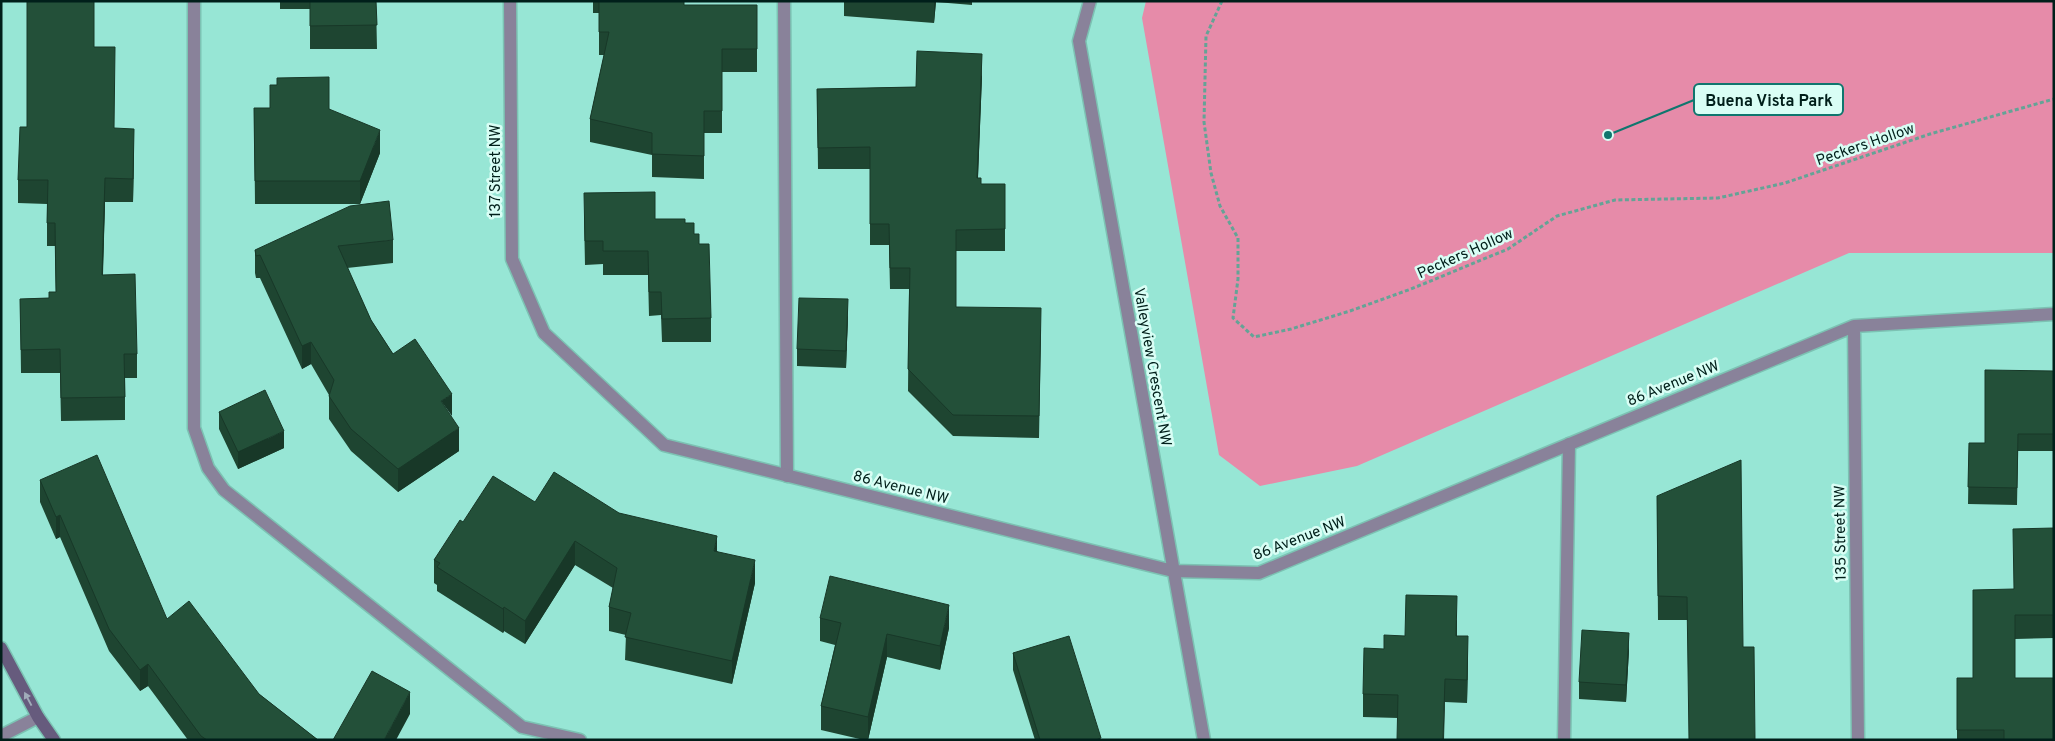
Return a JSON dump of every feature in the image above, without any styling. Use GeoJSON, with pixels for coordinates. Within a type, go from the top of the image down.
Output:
{"type":"FeatureCollection","features":[{"type":"Feature","properties":{"kind":"street"},"geometry":{"type":"LineString","coordinates":[[194,1],[194,428],[208,468],[224,490],[522,727],[580,740]]}},
{"type":"Feature","properties":{"kind":"street","name":"137 Street NW"},"geometry":{"type":"LineString","coordinates":[[510,1],[512,259],[544,333]]}},
{"type":"Feature","properties":{"kind":"street"},"geometry":{"type":"LineString","coordinates":[[784,1],[788,476]]}},
{"type":"Feature","properties":{"kind":"street","name":"Valleyview Crescent NW"},"geometry":{"type":"LineString","coordinates":[[1090,1],[1079,41],[1204,740]]}},
{"type":"Feature","properties":{"kind":"street","name":"86 Avenue NW"},"geometry":{"type":"LineString","coordinates":[[544,333],[664,445],[1173,571],[1259,573],[1854,326],[2054,314]]}},
{"type":"Feature","properties":{"kind":"street","name":"135 Street NW"},"geometry":{"type":"LineString","coordinates":[[1854,326],[1858,740]]}},
{"type":"Feature","properties":{"kind":"street"},"geometry":{"type":"LineString","coordinates":[[1564,740],[1569,444]]}},
{"type":"Feature","properties":{"kind":"street"},"geometry":{"type":"LineString","coordinates":[[1,648],[38,717],[54,740]]}},
{"type":"Feature","properties":{"kind":"street"},"geometry":{"type":"LineString","coordinates":[[1,736],[38,717]]}},
{"type":"Feature","properties":{"kind":"path","name":"Peckers Hollow"},"geometry":{"type":"LineString","coordinates":[[1222,1],[1206,36],[1204,122],[1211,172],[1220,206],[1238,238],[1238,279],[1233,318],[1254,337],[1291,329],[1350,311],[1411,289],[1508,249],[1557,216],[1615,200],[1718,198],[1785,183],[1930,134],[2054,99]]}},
{"type":"Feature","properties":{"kind":"shaded area"},"geometry":{"type":"Polygon","coordinates":[[[1146,1],[2054,1],[2054,253],[1849,253],[1357,466],[1260,486],[1219,455],[1142,18],[1146,1]]]}},
{"type":"Feature","properties":{"kind":"building"},"geometry":{"type":"Polygon","coordinates":[[[27,1],[94,1],[94,47],[115,47],[114,128],[134,129],[133,179],[105,178],[102,275],[135,274],[137,354],[124,354],[125,397],[61,398],[60,349],[21,350],[20,299],[49,298],[49,292],[56,292],[55,223],[47,223],[48,180],[18,180],[20,127],[27,127],[27,1]]]}},
{"type":"Feature","properties":{"kind":"building"},"geometry":{"type":"Polygon","coordinates":[[[310,1],[376,1],[377,25],[310,26],[310,1]]]}},
{"type":"Feature","properties":{"kind":"building"},"geometry":{"type":"Polygon","coordinates":[[[599,1],[684,1],[684,5],[757,5],[757,49],[722,49],[722,111],[704,111],[704,156],[652,154],[652,133],[590,119],[609,32],[599,32],[599,1]]]}},
{"type":"Feature","properties":{"kind":"building"},"geometry":{"type":"Polygon","coordinates":[[[917,51],[982,54],[977,178],[981,178],[981,184],[1005,184],[1005,229],[956,230],[956,307],[1041,308],[1039,416],[953,415],[908,369],[910,268],[890,268],[889,224],[870,224],[870,147],[818,148],[817,89],[916,87],[917,51]]]}},
{"type":"Feature","properties":{"kind":"building"},"geometry":{"type":"Polygon","coordinates":[[[329,77],[329,109],[380,130],[360,181],[255,181],[254,108],[270,108],[270,85],[277,85],[277,78],[329,77]]]}},
{"type":"Feature","properties":{"kind":"building"},"geometry":{"type":"Polygon","coordinates":[[[655,192],[655,219],[685,219],[685,223],[694,223],[694,234],[699,234],[699,244],[709,244],[711,318],[662,319],[661,292],[649,292],[648,251],[603,251],[603,241],[585,241],[584,193],[655,192]]]}},
{"type":"Feature","properties":{"kind":"building"},"geometry":{"type":"Polygon","coordinates":[[[389,201],[393,240],[338,246],[371,320],[393,354],[415,339],[452,394],[441,401],[459,428],[398,469],[351,429],[329,396],[334,380],[311,342],[302,346],[260,255],[256,256],[255,250],[350,206],[389,201]]]}},
{"type":"Feature","properties":{"kind":"building"},"geometry":{"type":"Polygon","coordinates":[[[799,298],[848,299],[846,351],[797,349],[799,298]]]}},
{"type":"Feature","properties":{"kind":"building"},"geometry":{"type":"Polygon","coordinates":[[[1985,370],[2054,371],[2054,434],[2018,434],[2017,488],[1968,487],[1969,443],[1985,443],[1985,370]]]}},
{"type":"Feature","properties":{"kind":"building"},"geometry":{"type":"Polygon","coordinates":[[[265,390],[284,431],[238,452],[219,412],[265,390]]]}},
{"type":"Feature","properties":{"kind":"building"},"geometry":{"type":"Polygon","coordinates":[[[97,455],[167,619],[189,601],[259,694],[318,740],[207,740],[201,736],[148,664],[140,670],[109,629],[60,515],[56,517],[40,480],[97,455]]]}},
{"type":"Feature","properties":{"kind":"building"},"geometry":{"type":"Polygon","coordinates":[[[1741,460],[1743,647],[1754,647],[1755,740],[1689,740],[1687,597],[1658,596],[1657,496],[1741,460]]]}},
{"type":"Feature","properties":{"kind":"building"},"geometry":{"type":"Polygon","coordinates":[[[554,472],[619,513],[717,536],[714,551],[755,560],[732,661],[625,637],[631,613],[609,607],[617,568],[575,541],[525,621],[437,567],[440,563],[434,560],[460,520],[463,522],[493,476],[535,502],[554,472]]]}},
{"type":"Feature","properties":{"kind":"building"},"geometry":{"type":"Polygon","coordinates":[[[2054,528],[2054,615],[2015,615],[2015,678],[2054,678],[2054,740],[2004,740],[2004,730],[1957,730],[1957,678],[1973,678],[1973,590],[2014,589],[2013,529],[2054,528]]]}},
{"type":"Feature","properties":{"kind":"building"},"geometry":{"type":"Polygon","coordinates":[[[830,576],[949,605],[940,646],[887,634],[868,717],[821,706],[841,623],[820,618],[830,576]]]}},
{"type":"Feature","properties":{"kind":"building"},"geometry":{"type":"Polygon","coordinates":[[[1406,595],[1457,596],[1456,636],[1468,636],[1467,680],[1445,679],[1443,740],[1397,740],[1398,695],[1363,694],[1364,648],[1384,649],[1384,635],[1405,636],[1406,595]]]}},
{"type":"Feature","properties":{"kind":"building"},"geometry":{"type":"Polygon","coordinates":[[[1582,630],[1629,633],[1626,685],[1579,682],[1582,630]]]}},
{"type":"Feature","properties":{"kind":"building"},"geometry":{"type":"Polygon","coordinates":[[[1069,636],[1101,738],[1096,740],[1040,740],[1013,653],[1069,636]]]}},
{"type":"Feature","properties":{"kind":"building"},"geometry":{"type":"Polygon","coordinates":[[[372,671],[410,692],[384,740],[333,740],[372,671]]]}},
{"type":"Feature","properties":{"kind":"place","name":"Buena Vista Park"},"geometry":{"type":"Point","coordinates":[1608,135]}}]}
